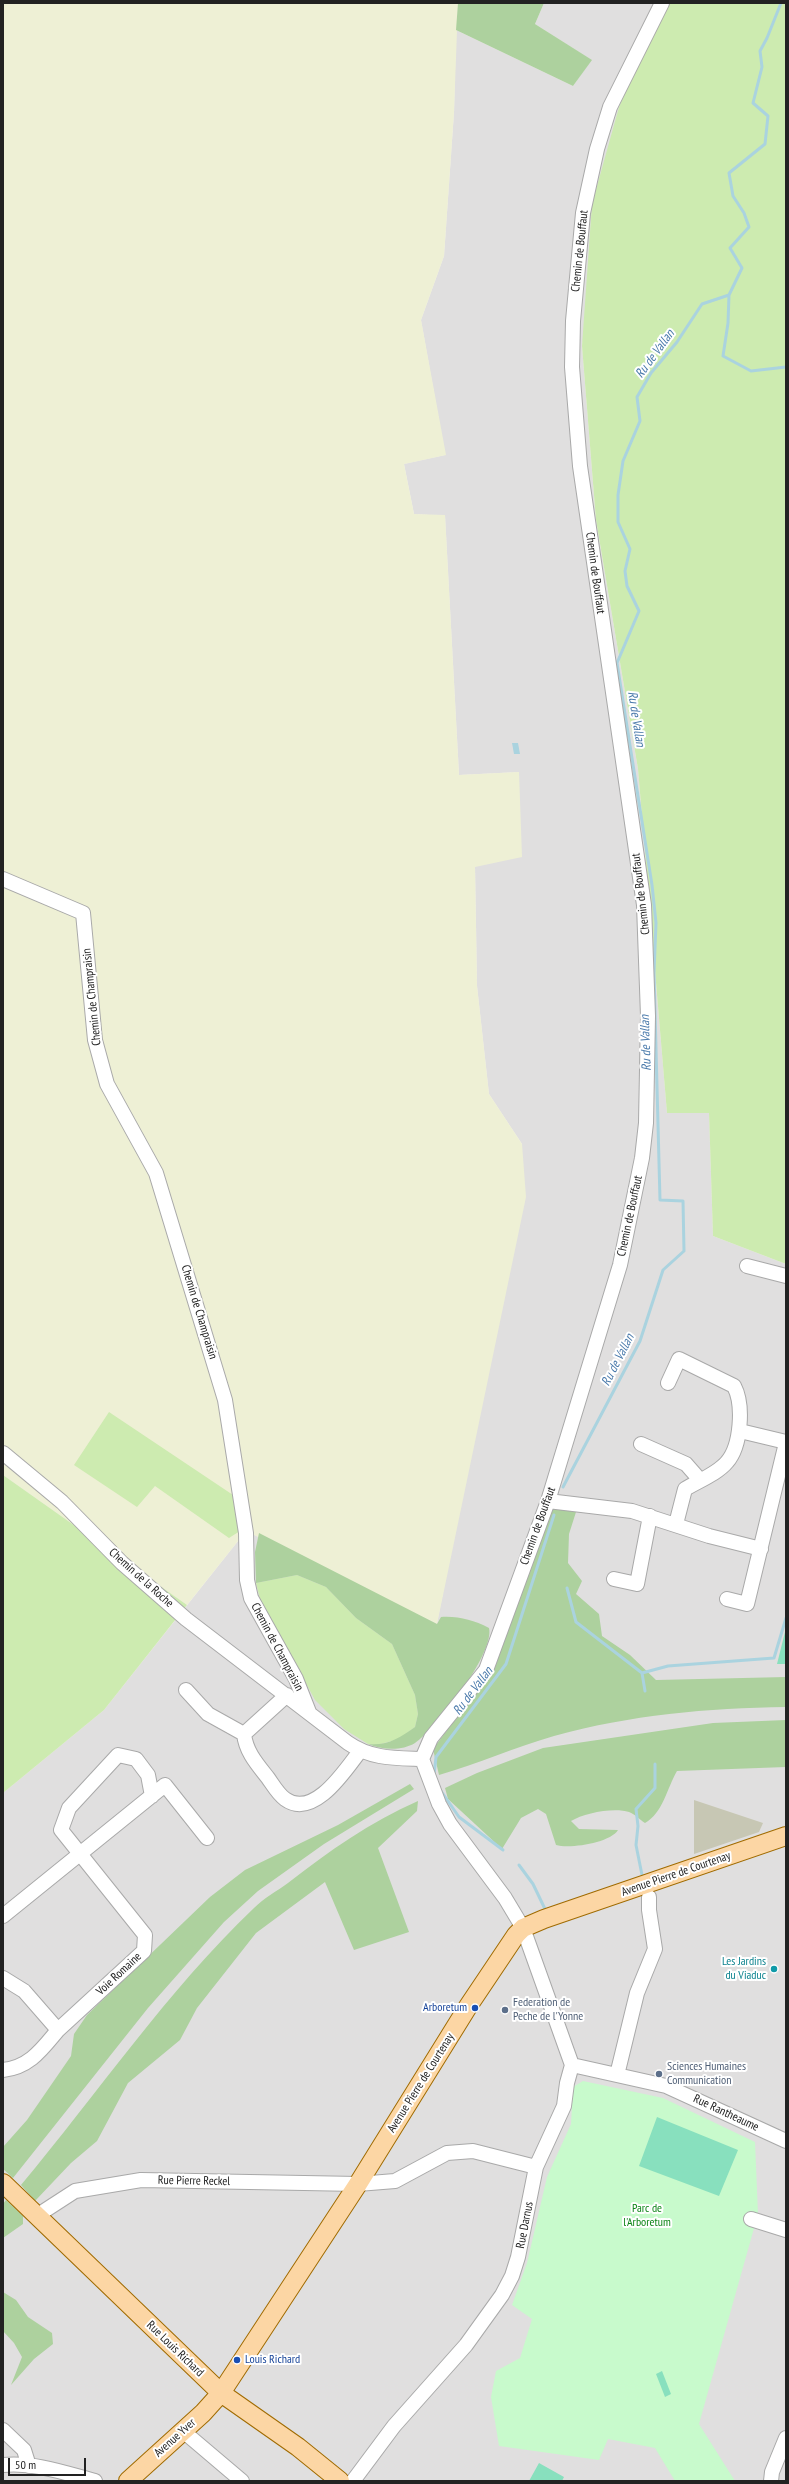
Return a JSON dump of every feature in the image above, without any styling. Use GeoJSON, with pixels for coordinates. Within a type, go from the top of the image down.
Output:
{"type":"FeatureCollection","features":[{"type":"Feature","properties":{"kind":"main road","name":"Avenue Pierre de Courtenay"},"geometry":{"type":"LineString","coordinates":[[221,2393],[358,2184],[507,1946],[523,1928],[582,1906],[786,1836]]}},
{"type":"Feature","properties":{"kind":"main road","name":"Rue Louis Richard"},"geometry":{"type":"LineString","coordinates":[[3,2183],[38,2215],[221,2393],[298,2447],[340,2481]]}},
{"type":"Feature","properties":{"kind":"main road","name":"Avenue Yver"},"geometry":{"type":"LineString","coordinates":[[128,2481],[183,2431],[221,2393]]}},
{"type":"Feature","properties":{"kind":"street","name":"Chemin de Bouffaut"},"geometry":{"type":"LineString","coordinates":[[422,1759],[431,1738],[486,1670],[557,1502],[620,1265],[642,1158],[646,1124],[648,1016],[644,905],[580,466],[572,360],[573,321],[583,213],[597,149],[610,107],[662,3]]}},
{"type":"Feature","properties":{"kind":"street","name":"Chemin de Champraisin"},"geometry":{"type":"LineString","coordinates":[[3,879],[83,913],[95,1040],[107,1084],[156,1173],[225,1400],[246,1533],[247,1580],[251,1598],[296,1679],[309,1712]]}},
{"type":"Feature","properties":{"kind":"street"},"geometry":{"type":"LineString","coordinates":[[747,1266],[786,1276]]}},
{"type":"Feature","properties":{"kind":"street"},"geometry":{"type":"LineString","coordinates":[[668,1383],[679,1360],[734,1386],[738,1393],[740,1431],[727,1462],[685,1489],[676,1524]]}},
{"type":"Feature","properties":{"kind":"street"},"geometry":{"type":"LineString","coordinates":[[727,1599],[747,1604],[786,1442],[740,1431]]}},
{"type":"Feature","properties":{"kind":"street"},"geometry":{"type":"LineString","coordinates":[[641,1444],[686,1464],[700,1480]]}},
{"type":"Feature","properties":{"kind":"street","name":"Chemin de la Roche"},"geometry":{"type":"LineString","coordinates":[[3,1452],[62,1502],[122,1563],[186,1619],[360,1751],[386,1758],[422,1759]]}},
{"type":"Feature","properties":{"kind":"street"},"geometry":{"type":"LineString","coordinates":[[557,1502],[632,1511],[676,1524],[709,1536],[761,1548]]}},
{"type":"Feature","properties":{"kind":"street"},"geometry":{"type":"LineString","coordinates":[[614,1579],[637,1584],[650,1516]]}},
{"type":"Feature","properties":{"kind":"street"},"geometry":{"type":"LineString","coordinates":[[186,1690],[208,1714],[244,1734],[248,1752],[279,1793],[293,1804],[310,1802],[330,1789],[360,1751]]}},
{"type":"Feature","properties":{"kind":"street"},"geometry":{"type":"LineString","coordinates":[[244,1734],[288,1695]]}},
{"type":"Feature","properties":{"kind":"street","name":"Voie Romaine"},"geometry":{"type":"LineString","coordinates":[[3,2070],[17,2068],[34,2058],[58,2030],[144,1951],[145,1935],[61,1830],[69,1808],[118,1756],[136,1759],[148,1775],[152,1796]]}},
{"type":"Feature","properties":{"kind":"street"},"geometry":{"type":"LineString","coordinates":[[422,1759],[439,1804],[450,1824],[505,1898],[523,1928],[572,2065]]}},
{"type":"Feature","properties":{"kind":"street"},"geometry":{"type":"LineString","coordinates":[[3,1916],[165,1785],[207,1838]]}},
{"type":"Feature","properties":{"kind":"street"},"geometry":{"type":"LineString","coordinates":[[617,2075],[637,1993],[655,1949],[649,1910],[649,1896]]}},
{"type":"Feature","properties":{"kind":"street"},"geometry":{"type":"LineString","coordinates":[[3,1978],[24,1990],[58,2030]]}},
{"type":"Feature","properties":{"kind":"street","name":"Rue Rantheaume"},"geometry":{"type":"LineString","coordinates":[[572,2065],[666,2086],[786,2141]]}},
{"type":"Feature","properties":{"kind":"street","name":"Rue Darnus"},"geometry":{"type":"LineString","coordinates":[[353,2481],[394,2426],[466,2345],[502,2295],[512,2276],[518,2257],[536,2167],[564,2106],[567,2083],[572,2065]]}},
{"type":"Feature","properties":{"kind":"street","name":"Rue Pierre Reckel"},"geometry":{"type":"LineString","coordinates":[[38,2215],[75,2191],[141,2180],[358,2184],[395,2181],[447,2153],[466,2151],[473,2151],[536,2167]]}},
{"type":"Feature","properties":{"kind":"street"},"geometry":{"type":"LineString","coordinates":[[751,2219],[786,2230]]}},
{"type":"Feature","properties":{"kind":"street"},"geometry":{"type":"LineString","coordinates":[[3,2430],[24,2450],[29,2466]]}},
{"type":"Feature","properties":{"kind":"street"},"geometry":{"type":"LineString","coordinates":[[183,2431],[196,2444],[242,2481]]}},
{"type":"Feature","properties":{"kind":"street"},"geometry":{"type":"LineString","coordinates":[[771,2481],[772,2472],[786,2438]]}},
{"type":"Feature","properties":{"kind":"street"},"geometry":{"type":"LineString","coordinates":[[3,2464],[54,2469],[96,2481]]}},
{"type":"Feature","properties":{"kind":"shaded area"},"geometry":{"type":"Polygon","coordinates":[[[3,3],[458,3],[454,112],[444,256],[421,320],[446,455],[404,464],[414,514],[445,515],[459,775],[519,772],[522,857],[475,867],[477,986],[489,1094],[522,1144],[526,1197],[437,1624],[246,1531],[187,1605],[3,1475],[3,3]]]}},
{"type":"Feature","properties":{"kind":"shaded area"},"geometry":{"type":"Polygon","coordinates":[[[544,3],[663,3],[619,107],[582,346],[596,520],[638,769],[667,1113],[709,1112],[713,1236],[786,1264],[786,2481],[3,2481],[3,1793],[104,1710],[246,1531],[437,1623],[470,1455],[522,1144],[489,1094],[477,986],[475,867],[519,772],[459,775],[445,516],[414,514],[404,464],[445,455],[421,320],[444,256],[454,112],[456,30],[573,86],[591,60],[535,24],[544,3]]]}},
{"type":"Feature","properties":{"kind":"shaded area"},"geometry":{"type":"Polygon","coordinates":[[[694,1800],[763,1823],[759,1832],[694,1854],[694,1800]]]}},
{"type":"Feature","properties":{"kind":"green space"},"geometry":{"type":"Polygon","coordinates":[[[458,3],[544,3],[535,24],[592,60],[573,86],[456,30],[458,3]]]}},
{"type":"Feature","properties":{"kind":"green space"},"geometry":{"type":"Polygon","coordinates":[[[663,3],[786,3],[786,1264],[713,1236],[709,1113],[667,1113],[638,769],[596,520],[582,346],[592,204],[619,107],[663,3]]]}},
{"type":"Feature","properties":{"kind":"green space"},"geometry":{"type":"Polygon","coordinates":[[[109,1412],[236,1497],[240,1531],[229,1538],[155,1486],[137,1507],[74,1465],[109,1412]]]}},
{"type":"Feature","properties":{"kind":"green space"},"geometry":{"type":"Polygon","coordinates":[[[3,1475],[187,1605],[104,1710],[3,1793],[3,1475]]]}},
{"type":"Feature","properties":{"kind":"green space"},"geometry":{"type":"Polygon","coordinates":[[[552,1507],[576,1512],[569,1534],[568,1563],[582,1581],[576,1594],[599,1614],[602,1636],[630,1655],[656,1680],[786,1677],[786,1707],[698,1711],[611,1723],[539,1740],[439,1775],[433,1749],[489,1674],[552,1507]]]}},
{"type":"Feature","properties":{"kind":"green space"},"geometry":{"type":"Polygon","coordinates":[[[259,1533],[437,1624],[441,1617],[454,1617],[472,1621],[489,1628],[488,1640],[483,1655],[474,1672],[436,1723],[415,1743],[410,1746],[392,1749],[379,1748],[368,1744],[381,1744],[393,1740],[404,1735],[415,1727],[418,1714],[415,1695],[392,1644],[356,1618],[326,1587],[297,1575],[256,1583],[255,1552],[259,1533]]]}},
{"type":"Feature","properties":{"kind":"green space"},"geometry":{"type":"Polygon","coordinates":[[[297,1575],[326,1587],[356,1618],[392,1644],[415,1695],[418,1714],[415,1727],[399,1739],[377,1745],[368,1744],[344,1729],[315,1700],[260,1599],[256,1583],[297,1575]]]}},
{"type":"Feature","properties":{"kind":"green space"},"geometry":{"type":"Polygon","coordinates":[[[786,1628],[786,1664],[777,1664],[786,1628]]]}},
{"type":"Feature","properties":{"kind":"green space"},"geometry":{"type":"Polygon","coordinates":[[[786,1720],[786,1767],[677,1771],[660,1807],[651,1819],[645,1823],[629,1812],[615,1810],[591,1813],[571,1821],[579,1829],[618,1830],[614,1835],[599,1842],[589,1844],[570,1846],[556,1845],[546,1814],[538,1809],[521,1818],[502,1849],[448,1799],[445,1788],[477,1773],[543,1748],[713,1723],[786,1720]]]}},
{"type":"Feature","properties":{"kind":"green space"},"geometry":{"type":"Polygon","coordinates":[[[410,1784],[414,1789],[324,1844],[258,1891],[224,1922],[148,2008],[13,2178],[3,2169],[3,2147],[27,2120],[71,2056],[74,2034],[87,2015],[210,1897],[245,1870],[338,1825],[410,1784]]]}},
{"type":"Feature","properties":{"kind":"green space"},"geometry":{"type":"Polygon","coordinates":[[[418,1801],[417,1811],[378,1848],[409,1932],[354,1950],[325,1882],[256,1933],[197,2008],[180,2040],[128,2083],[97,2141],[71,2163],[35,2201],[21,2185],[162,2008],[222,1940],[262,1901],[334,1849],[383,1818],[418,1801]]]}},
{"type":"Feature","properties":{"kind":"green space","name":"Parc de l'Arboretum"},"geometry":{"type":"Polygon","coordinates":[[[583,2081],[663,2098],[755,2142],[758,2214],[699,2424],[735,2481],[675,2481],[655,2448],[608,2439],[599,2460],[499,2446],[491,2397],[496,2371],[520,2358],[532,2319],[512,2305],[527,2263],[547,2177],[571,2124],[573,2087],[583,2081]]]}},
{"type":"Feature","properties":{"kind":"green space"},"geometry":{"type":"Polygon","coordinates":[[[657,2117],[738,2150],[719,2196],[639,2166],[657,2117]]]}},
{"type":"Feature","properties":{"kind":"green space"},"geometry":{"type":"Polygon","coordinates":[[[6,2200],[23,2216],[23,2224],[3,2238],[3,2204],[6,2200]]]}},
{"type":"Feature","properties":{"kind":"green space"},"geometry":{"type":"Polygon","coordinates":[[[3,2292],[16,2300],[28,2317],[52,2333],[53,2344],[34,2359],[11,2385],[22,2357],[14,2343],[3,2331],[3,2292]]]}},
{"type":"Feature","properties":{"kind":"green space"},"geometry":{"type":"Polygon","coordinates":[[[662,2371],[671,2394],[665,2397],[656,2374],[662,2371]]]}},
{"type":"Feature","properties":{"kind":"green space"},"geometry":{"type":"Polygon","coordinates":[[[539,2463],[564,2477],[562,2481],[529,2481],[539,2463]]]}},
{"type":"Feature","properties":{"kind":"water"},"geometry":{"type":"Polygon","coordinates":[[[512,743],[518,743],[520,754],[514,754],[512,743]]]}},
{"type":"Feature","properties":{"kind":"waterway","name":"Ru de Vallan"},"geometry":{"type":"LineString","coordinates":[[563,1487],[640,1341],[663,1270],[684,1251],[683,1201],[660,1200],[654,973],[656,923],[652,885],[617,663],[639,611],[627,586],[625,571],[630,549],[618,522],[618,495],[623,461],[640,421],[637,397],[651,373],[677,342],[702,304],[729,295],[742,268],[730,248],[749,227],[744,213],[733,196],[729,173],[765,144],[768,116],[753,103],[762,67],[760,51],[767,38],[781,3]]}},
{"type":"Feature","properties":{"kind":"waterway"},"geometry":{"type":"LineString","coordinates":[[729,295],[728,323],[723,356],[751,371],[786,367]]}},
{"type":"Feature","properties":{"kind":"waterway","name":"Ru de Vallan"},"geometry":{"type":"LineString","coordinates":[[434,1775],[436,1757],[506,1664],[554,1515]]}},
{"type":"Feature","properties":{"kind":"waterway"},"geometry":{"type":"LineString","coordinates":[[567,1588],[576,1622],[642,1673],[645,1691]]}},
{"type":"Feature","properties":{"kind":"waterway"},"geometry":{"type":"LineString","coordinates":[[642,1673],[668,1666],[774,1658],[786,1618]]}},
{"type":"Feature","properties":{"kind":"waterway"},"geometry":{"type":"LineString","coordinates":[[642,1875],[636,1845],[638,1826],[636,1809],[655,1788],[655,1764]]}},
{"type":"Feature","properties":{"kind":"waterway","name":"Ru de Vallan"},"geometry":{"type":"LineString","coordinates":[[441,1791],[459,1817],[503,1850]]}},
{"type":"Feature","properties":{"kind":"waterway","name":"Ru de Vallan"},"geometry":{"type":"LineString","coordinates":[[519,1865],[533,1884],[545,1909]]}},
{"type":"Feature","properties":{"kind":"place","name":"Les Jardins du Viaduc"},"geometry":{"type":"Point","coordinates":[774,1969]}},
{"type":"Feature","properties":{"kind":"place","name":"Arboretum"},"geometry":{"type":"Point","coordinates":[475,2008]}},
{"type":"Feature","properties":{"kind":"place","name":"Federation de Peche de l'Yonne"},"geometry":{"type":"Point","coordinates":[505,2010]}},
{"type":"Feature","properties":{"kind":"place","name":"Sciences Humaines Communication"},"geometry":{"type":"Point","coordinates":[659,2074]}},
{"type":"Feature","properties":{"kind":"place","name":"Louis Richard"},"geometry":{"type":"Point","coordinates":[237,2360]}}]}
